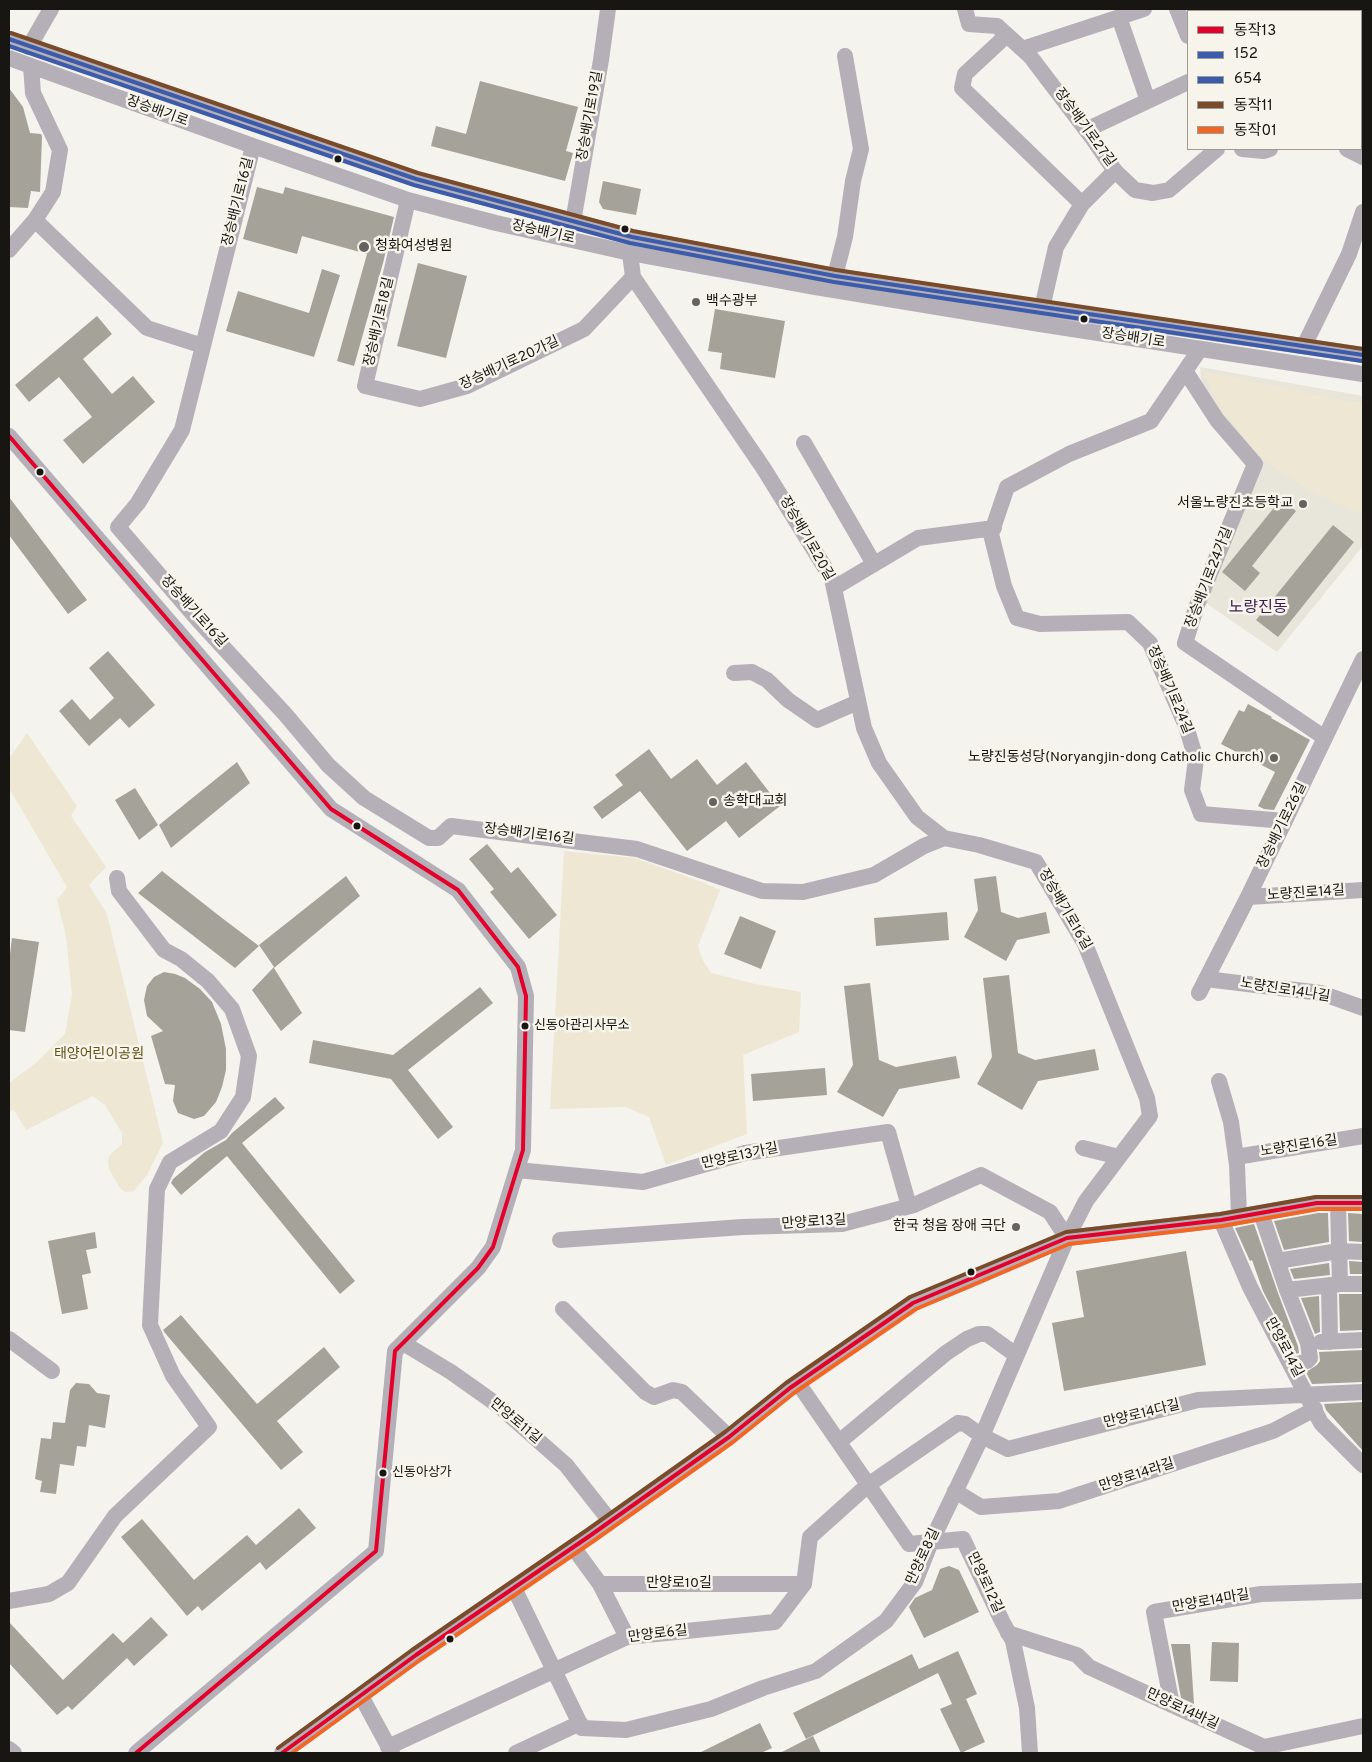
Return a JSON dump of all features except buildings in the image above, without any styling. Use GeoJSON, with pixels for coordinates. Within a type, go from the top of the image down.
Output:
{"type":"FeatureCollection","features":[{"type":"Feature","properties":{"kind":"street"},"geometry":{"type":"LineString","coordinates":[[29,47],[51,9]]}},
{"type":"Feature","properties":{"kind":"street","name":"장승배기로19길"},"geometry":{"type":"LineString","coordinates":[[573,222],[608,9]]}},
{"type":"Feature","properties":{"kind":"street","name":"장승배기로27길"},"geometry":{"type":"LineString","coordinates":[[965,9],[969,24],[997,26],[1030,56],[1115,171],[1135,190],[1153,193],[1169,190],[1216,150]]}},
{"type":"Feature","properties":{"kind":"street"},"geometry":{"type":"LineString","coordinates":[[1022,49],[1144,9]]}},
{"type":"Feature","properties":{"kind":"street"},"geometry":{"type":"LineString","coordinates":[[1177,9],[1187,34]]}},
{"type":"Feature","properties":{"kind":"street"},"geometry":{"type":"LineString","coordinates":[[1119,17],[1148,101]]}},
{"type":"Feature","properties":{"kind":"street"},"geometry":{"type":"LineString","coordinates":[[1007,35],[965,74],[962,88],[1082,204]]}},
{"type":"Feature","properties":{"kind":"street","name":"장승배기로"},"geometry":{"type":"LineString","coordinates":[[9,39],[416,179],[632,237],[835,276],[1363,355]]}},
{"type":"Feature","properties":{"kind":"street"},"geometry":{"type":"LineString","coordinates":[[835,276],[845,237],[853,181],[861,149],[845,56]]}},
{"type":"Feature","properties":{"kind":"street","name":"장승배기로"},"geometry":{"type":"LineString","coordinates":[[9,58],[408,200],[496,222],[630,253],[814,287],[1363,374]]}},
{"type":"Feature","properties":{"kind":"street"},"geometry":{"type":"LineString","coordinates":[[9,250],[35,220],[53,192],[60,150],[33,93],[31,66]]}},
{"type":"Feature","properties":{"kind":"street"},"geometry":{"type":"LineString","coordinates":[[1086,130],[1187,82]]}},
{"type":"Feature","properties":{"kind":"street","name":"장승배기로16길"},"geometry":{"type":"LineString","coordinates":[[253,146],[182,430],[138,503],[118,527],[328,765],[364,798],[429,838],[438,838],[451,826],[637,849],[762,891],[803,892],[874,876],[924,846],[944,838],[979,845],[1036,862],[1085,944],[1147,1098],[1150,1116],[1086,1201],[1066,1238]]}},
{"type":"Feature","properties":{"kind":"street"},"geometry":{"type":"LineString","coordinates":[[1253,150],[1267,150]]}},
{"type":"Feature","properties":{"kind":"street"},"geometry":{"type":"LineString","coordinates":[[1042,308],[1056,247],[1082,204],[1115,171]]}},
{"type":"Feature","properties":{"kind":"street","name":"장승배기로18길"},"geometry":{"type":"LineString","coordinates":[[365,386],[408,200]]}},
{"type":"Feature","properties":{"kind":"street"},"geometry":{"type":"LineString","coordinates":[[1304,346],[1349,254],[1363,212]]}},
{"type":"Feature","properties":{"kind":"street"},"geometry":{"type":"LineString","coordinates":[[35,220],[147,328],[203,346]]}},
{"type":"Feature","properties":{"kind":"street","name":"장승배기로20길"},"geometry":{"type":"LineString","coordinates":[[630,253],[633,277],[764,469],[832,579],[864,728],[879,763],[917,817],[944,838]]}},
{"type":"Feature","properties":{"kind":"street","name":"장승배기로20가길"},"geometry":{"type":"LineString","coordinates":[[365,386],[420,399],[467,386],[584,329],[633,277]]}},
{"type":"Feature","properties":{"kind":"street","name":"장승배기로24길"},"geometry":{"type":"LineString","coordinates":[[1200,349],[1151,421],[1069,454],[1007,487],[991,534],[1004,586],[1017,618],[1040,624],[1128,622],[1150,643],[1186,726],[1196,759],[1192,790],[1201,814],[1285,821]]}},
{"type":"Feature","properties":{"kind":"street","name":"장승배기로24가길"},"geometry":{"type":"LineString","coordinates":[[1186,372],[1217,420],[1255,464],[1197,605],[1185,643],[1325,738]]}},
{"type":"Feature","properties":{"kind":"street"},"geometry":{"type":"LineString","coordinates":[[9,436],[332,809],[458,890],[518,967],[526,996],[523,1150],[493,1247],[478,1268],[395,1351],[376,1551],[136,1753]]}},
{"type":"Feature","properties":{"kind":"street"},"geometry":{"type":"LineString","coordinates":[[804,443],[874,564]]}},
{"type":"Feature","properties":{"kind":"street"},"geometry":{"type":"LineString","coordinates":[[834,588],[918,538],[994,528]]}},
{"type":"Feature","properties":{"kind":"street","name":"장승배기로26길"},"geometry":{"type":"LineString","coordinates":[[1202,986],[1248,897],[1363,659]]}},
{"type":"Feature","properties":{"kind":"street"},"geometry":{"type":"LineString","coordinates":[[734,673],[752,672],[768,680],[788,700],[817,720],[858,702]]}},
{"type":"Feature","properties":{"kind":"street"},"geometry":{"type":"LineString","coordinates":[[9,1601],[49,1594],[68,1583],[115,1516],[209,1426],[173,1376],[150,1325],[157,1189],[170,1162],[221,1131],[244,1097],[249,1056],[232,1009],[208,981],[181,959],[164,950],[119,891],[117,878]]}},
{"type":"Feature","properties":{"kind":"street","name":"노량진로14길"},"geometry":{"type":"LineString","coordinates":[[1248,897],[1363,890]]}},
{"type":"Feature","properties":{"kind":"street","name":"노량진로14나길"},"geometry":{"type":"LineString","coordinates":[[1202,986],[1321,993],[1363,1008]]}},
{"type":"Feature","properties":{"kind":"street"},"geometry":{"type":"LineString","coordinates":[[1219,1081],[1231,1122],[1236,1157],[1239,1216]]}},
{"type":"Feature","properties":{"kind":"street","name":"만양로13가길"},"geometry":{"type":"LineString","coordinates":[[517,1170],[643,1182],[745,1153],[888,1132],[910,1206]]}},
{"type":"Feature","properties":{"kind":"street","name":"노량진로16길"},"geometry":{"type":"LineString","coordinates":[[1236,1157],[1363,1136]]}},
{"type":"Feature","properties":{"kind":"street"},"geometry":{"type":"LineString","coordinates":[[1083,1148],[1119,1156]]}},
{"type":"Feature","properties":{"kind":"street","name":"만양로13길"},"geometry":{"type":"LineString","coordinates":[[560,1240],[743,1227],[842,1224],[910,1206],[981,1175],[1050,1212],[1066,1238]]}},
{"type":"Feature","properties":{"kind":"street"},"geometry":{"type":"LineString","coordinates":[[282,1753],[416,1655],[729,1437],[798,1383],[913,1303],[1066,1238],[1221,1220],[1317,1203],[1363,1203]]}},
{"type":"Feature","properties":{"kind":"street"},"geometry":{"type":"LineString","coordinates":[[1330,1342],[1339,1251],[1338,1203]]}},
{"type":"Feature","properties":{"kind":"street"},"geometry":{"type":"LineString","coordinates":[[1261,1213],[1276,1261],[1308,1343],[1310,1358],[1307,1362],[1292,1366]]}},
{"type":"Feature","properties":{"kind":"street","name":"만양로14길"},"geometry":{"type":"LineString","coordinates":[[1221,1220],[1250,1287],[1321,1423],[1363,1465]]}},
{"type":"Feature","properties":{"kind":"street","name":"만양로8길"},"geometry":{"type":"LineString","coordinates":[[580,1723],[582,1728],[626,1730],[711,1709],[763,1688],[816,1670],[886,1621],[915,1582],[930,1542],[982,1436],[1066,1238]]}},
{"type":"Feature","properties":{"kind":"street"},"geometry":{"type":"LineString","coordinates":[[1276,1261],[1339,1251],[1363,1252]]}},
{"type":"Feature","properties":{"kind":"street"},"geometry":{"type":"LineString","coordinates":[[1287,1290],[1363,1284]]}},
{"type":"Feature","properties":{"kind":"street"},"geometry":{"type":"LineString","coordinates":[[563,1308],[645,1392],[654,1398],[672,1390],[682,1392],[729,1437]]}},
{"type":"Feature","properties":{"kind":"street"},"geometry":{"type":"LineString","coordinates":[[839,1442],[946,1353],[967,1339],[979,1334],[987,1334],[1016,1355]]}},
{"type":"Feature","properties":{"kind":"street"},"geometry":{"type":"LineString","coordinates":[[9,1338],[52,1371]]}},
{"type":"Feature","properties":{"kind":"street"},"geometry":{"type":"LineString","coordinates":[[1308,1343],[1363,1340]]}},
{"type":"Feature","properties":{"kind":"street","name":"만양로11길"},"geometry":{"type":"LineString","coordinates":[[403,1343],[450,1372],[499,1406],[566,1465],[610,1521]]}},
{"type":"Feature","properties":{"kind":"street","name":"만양로12길"},"geometry":{"type":"LineString","coordinates":[[798,1383],[909,1544],[964,1539],[1013,1641],[1027,1708],[1030,1753]]}},
{"type":"Feature","properties":{"kind":"street","name":"만양로14다길"},"geometry":{"type":"LineString","coordinates":[[868,1485],[958,1423],[965,1424],[982,1436],[1008,1449],[1198,1400],[1311,1403],[1363,1392]]}},
{"type":"Feature","properties":{"kind":"street","name":"만양로14라길"},"geometry":{"type":"LineString","coordinates":[[955,1491],[981,1507],[1059,1501],[1273,1431],[1311,1403]]}},
{"type":"Feature","properties":{"kind":"street"},"geometry":{"type":"LineString","coordinates":[[804,1584],[810,1536],[868,1485]]}},
{"type":"Feature","properties":{"kind":"street"},"geometry":{"type":"LineString","coordinates":[[573,1547],[600,1584],[626,1637]]}},
{"type":"Feature","properties":{"kind":"street","name":"만양로10길"},"geometry":{"type":"LineString","coordinates":[[600,1584],[804,1584]]}},
{"type":"Feature","properties":{"kind":"street","name":"만양로6길"},"geometry":{"type":"LineString","coordinates":[[361,1696],[390,1750],[626,1637],[775,1622],[804,1584]]}},
{"type":"Feature","properties":{"kind":"street"},"geometry":{"type":"LineString","coordinates":[[514,1588],[580,1723],[516,1753]]}},
{"type":"Feature","properties":{"kind":"street","name":"만양로14마길"},"geometry":{"type":"LineString","coordinates":[[1172,1705],[1154,1612],[1261,1594],[1363,1591]]}},
{"type":"Feature","properties":{"kind":"street","name":"만양로14바길"},"geometry":{"type":"LineString","coordinates":[[1008,1633],[1077,1655],[1089,1667],[1264,1747],[1302,1746],[1363,1726]]}},
{"type":"Feature","properties":{"kind":"street"},"geometry":{"type":"LineString","coordinates":[[9,1749],[14,1753]]}},
{"type":"Feature","properties":{"kind":"shaded area","name":"서울노량진초등학교"},"geometry":{"type":"Polygon","coordinates":[[[1200,367],[1363,396],[1363,546],[1277,652],[1200,599],[1262,462],[1216,408],[1201,381],[1200,367]]]}},
{"type":"Feature","properties":{"kind":"green space"},"geometry":{"type":"Polygon","coordinates":[[[1203,371],[1363,404],[1363,515],[1310,491],[1263,460],[1219,408],[1203,371]]]}},
{"type":"Feature","properties":{"kind":"green space","name":"태양어린이공원"},"geometry":{"type":"Polygon","coordinates":[[[27,733],[77,806],[71,816],[106,867],[89,885],[107,914],[163,1143],[147,1175],[134,1191],[125,1192],[120,1188],[109,1169],[108,1161],[110,1155],[122,1144],[122,1133],[105,1105],[93,1096],[26,1130],[14,1110],[9,1111],[9,1083],[37,1062],[65,1034],[72,995],[66,936],[57,900],[67,887],[9,788],[9,759],[27,733]]]}},
{"type":"Feature","properties":{"kind":"green space"},"geometry":{"type":"Polygon","coordinates":[[[564,851],[635,858],[720,890],[698,946],[703,961],[711,973],[755,984],[801,992],[799,1032],[743,1055],[747,1134],[666,1165],[649,1117],[626,1107],[550,1109],[564,851]]]}},
{"type":"Feature","properties":{"kind":"transit line","name":"동작11"},"geometry":{"type":"LineString","coordinates":[[11,33],[418,173],[633,231],[836,270],[1363,349]]}},
{"type":"Feature","properties":{"kind":"transit line","name":"152"},"geometry":{"type":"LineString","coordinates":[[9,39],[416,179],[632,237],[835,276],[1363,355]]}},
{"type":"Feature","properties":{"kind":"transit line","name":"654"},"geometry":{"type":"LineString","coordinates":[[9,46],[414,185],[630,243],[834,282],[1362,361]]}},
{"type":"Feature","properties":{"kind":"transit line","name":"동작13"},"geometry":{"type":"LineString","coordinates":[[9,436],[331,809],[458,890],[518,967],[526,996],[523,1150],[493,1247],[478,1268],[395,1351],[376,1551],[136,1753]]}},
{"type":"Feature","properties":{"kind":"transit line","name":"동작11"},"geometry":{"type":"LineString","coordinates":[[278,1748],[412,1650],[587,1530],[725,1432],[786,1383],[910,1297],[1066,1232],[1220,1214],[1316,1197],[1363,1197]]}},
{"type":"Feature","properties":{"kind":"transit line","name":"동작13"},"geometry":{"type":"LineString","coordinates":[[282,1753],[416,1655],[591,1535],[729,1437],[790,1388],[913,1303],[1067,1238],[1221,1220],[1317,1203],[1363,1203]]}},
{"type":"Feature","properties":{"kind":"transit line","name":"동작01"},"geometry":{"type":"LineString","coordinates":[[292,1753],[420,1660],[595,1540],[733,1442],[794,1393],[916,1309],[1069,1244],[1222,1226],[1318,1209],[1363,1209]]}},
{"type":"Feature","properties":{"kind":"place","name":"청화여성병원"},"geometry":{"type":"Point","coordinates":[364,247]}},
{"type":"Feature","properties":{"kind":"place","name":"백수광부"},"geometry":{"type":"Point","coordinates":[696,302]}},
{"type":"Feature","properties":{"kind":"place","name":"서울노량진초등학교"},"geometry":{"type":"Point","coordinates":[1303,504]}},
{"type":"Feature","properties":{"kind":"place","name":"노량진동성당(Noryangjin-dong Catholic Church)"},"geometry":{"type":"Point","coordinates":[1274,758]}},
{"type":"Feature","properties":{"kind":"place","name":"송학대교회"},"geometry":{"type":"Point","coordinates":[713,802]}},
{"type":"Feature","properties":{"kind":"place","name":"신동아관리사무소"},"geometry":{"type":"Point","coordinates":[525,1026]}},
{"type":"Feature","properties":{"kind":"place","name":"한국 청음 장애 극단"},"geometry":{"type":"Point","coordinates":[1016,1227]}},
{"type":"Feature","properties":{"kind":"place","name":"신동아상가"},"geometry":{"type":"Point","coordinates":[383,1473]}},
{"type":"Feature","properties":{"kind":"district","name":"노량진동"},"geometry":{"type":"Point","coordinates":[1258,609]}}]}
